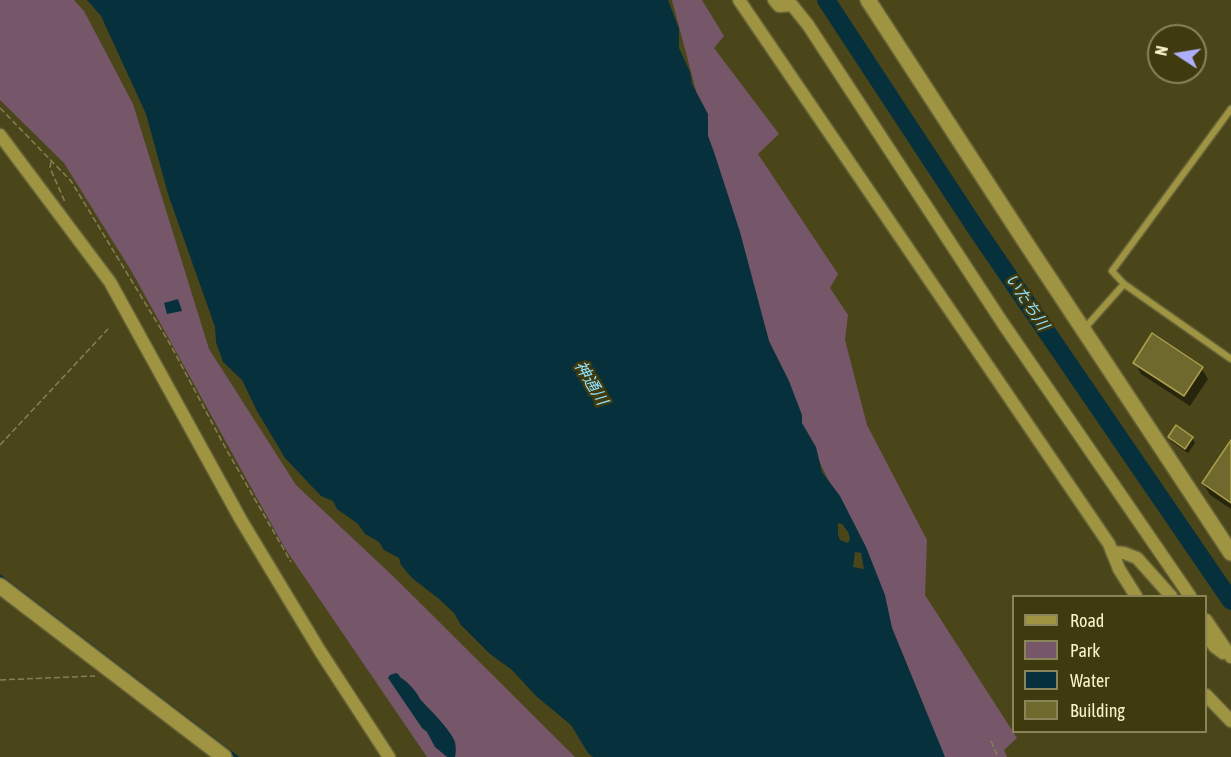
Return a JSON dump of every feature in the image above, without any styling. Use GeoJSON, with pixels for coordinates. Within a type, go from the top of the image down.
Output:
{"type":"FeatureCollection","features":[{"type":"Feature","properties":{"kind":"street"},"geometry":{"type":"LineString","coordinates":[[739,0],[1109,544],[1119,569],[1135,595]]}},
{"type":"Feature","properties":{"kind":"street"},"geometry":{"type":"LineString","coordinates":[[774,0],[779,6],[795,2],[1002,322],[1189,595]]}},
{"type":"Feature","properties":{"kind":"street"},"geometry":{"type":"LineString","coordinates":[[868,0],[1231,553]]}},
{"type":"Feature","properties":{"kind":"street"},"geometry":{"type":"LineString","coordinates":[[0,135],[110,282],[241,520],[320,651],[388,757]]}},
{"type":"Feature","properties":{"kind":"street"},"geometry":{"type":"LineString","coordinates":[[1112,552],[1124,552],[1137,558],[1169,595]]}},
{"type":"Feature","properties":{"kind":"street"},"geometry":{"type":"LineString","coordinates":[[0,586],[224,757]]}},
{"type":"Feature","properties":{"kind":"street"},"geometry":{"type":"LineString","coordinates":[[1207,622],[1231,658]]}},
{"type":"Feature","properties":{"kind":"street"},"geometry":{"type":"LineString","coordinates":[[1207,637],[1215,647],[1231,658]]}},
{"type":"Feature","properties":{"kind":"street"},"geometry":{"type":"LineString","coordinates":[[1207,696],[1231,721]]}},
{"type":"Feature","properties":{"kind":"lane"},"geometry":{"type":"LineString","coordinates":[[1231,109],[1112,272],[1124,284],[1231,359]]}},
{"type":"Feature","properties":{"kind":"lane"},"geometry":{"type":"LineString","coordinates":[[1083,330],[1124,284]]}},
{"type":"Feature","properties":{"kind":"path"},"geometry":{"type":"LineString","coordinates":[[0,108],[71,181],[170,344],[226,449],[291,562]]}},
{"type":"Feature","properties":{"kind":"path"},"geometry":{"type":"LineString","coordinates":[[51,161],[51,168],[67,207]]}},
{"type":"Feature","properties":{"kind":"path"},"geometry":{"type":"LineString","coordinates":[[0,445],[108,329]]}},
{"type":"Feature","properties":{"kind":"path"},"geometry":{"type":"LineString","coordinates":[[0,680],[94,676]]}},
{"type":"Feature","properties":{"kind":"path"},"geometry":{"type":"LineString","coordinates":[[991,741],[998,757]]}},
{"type":"Feature","properties":{"kind":"green space"},"geometry":{"type":"Polygon","coordinates":[[[0,0],[74,0],[84,11],[133,104],[209,349],[296,485],[396,579],[575,757],[427,757],[284,547],[132,272],[64,163],[0,100],[0,0]]]}},
{"type":"Feature","properties":{"kind":"green space"},"geometry":{"type":"Polygon","coordinates":[[[672,0],[702,0],[724,36],[714,48],[779,134],[758,154],[838,274],[830,288],[848,315],[845,340],[867,425],[927,540],[925,595],[1017,738],[1004,750],[1007,757],[944,757],[892,628],[874,576],[801,423],[769,341],[708,136],[672,0]]]}},
{"type":"Feature","properties":{"kind":"water","name":"神通川"},"geometry":{"type":"Polygon","coordinates":[[[87,0],[668,0],[679,29],[679,48],[690,72],[692,84],[708,114],[708,136],[740,232],[769,341],[789,381],[802,415],[802,423],[816,447],[822,472],[840,496],[866,547],[885,595],[892,628],[945,757],[593,757],[588,753],[571,725],[536,696],[512,670],[490,654],[461,625],[454,613],[412,578],[401,565],[399,558],[384,550],[379,542],[365,534],[358,524],[337,509],[333,501],[321,496],[285,458],[257,411],[242,380],[223,362],[216,342],[215,327],[168,194],[146,114],[101,16],[87,0]],[[838,523],[840,540],[848,543],[850,539],[848,532],[842,524],[838,523]],[[855,552],[853,567],[864,569],[861,553],[855,552]]]}},
{"type":"Feature","properties":{"kind":"water"},"geometry":{"type":"Polygon","coordinates":[[[178,299],[182,311],[167,314],[164,303],[178,299]]]}},
{"type":"Feature","properties":{"kind":"water"},"geometry":{"type":"Polygon","coordinates":[[[396,673],[412,687],[449,732],[455,742],[455,757],[447,757],[435,747],[427,732],[388,678],[396,673]]]}},
{"type":"Feature","properties":{"kind":"building"},"geometry":{"type":"Polygon","coordinates":[[[1152,333],[1203,367],[1184,396],[1133,363],[1152,333]]]}},
{"type":"Feature","properties":{"kind":"building"},"geometry":{"type":"Polygon","coordinates":[[[1176,425],[1193,437],[1185,449],[1168,437],[1176,425]]]}},
{"type":"Feature","properties":{"kind":"building"},"geometry":{"type":"Polygon","coordinates":[[[1231,440],[1231,503],[1202,483],[1231,440]]]}},
{"type":"Feature","properties":{"kind":"waterway","name":"いたち川"},"geometry":{"type":"LineString","coordinates":[[826,0],[977,230],[1231,601]]}},
{"type":"Feature","properties":{"kind":"waterway"},"geometry":{"type":"LineString","coordinates":[[0,576],[237,757]]}}]}
